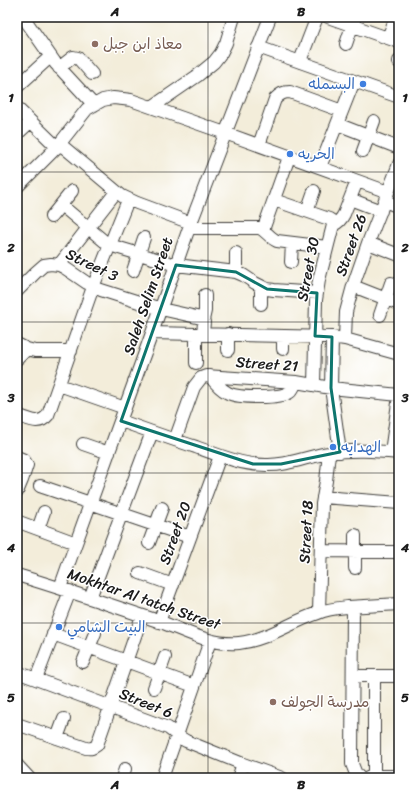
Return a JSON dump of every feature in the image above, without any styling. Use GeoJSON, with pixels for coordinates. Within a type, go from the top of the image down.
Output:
{"type":"FeatureCollection","features":[{"type":"Feature","properties":{"kind":"street"},"geometry":{"type":"LineString","coordinates":[[152,107],[197,76],[214,62],[226,43],[234,17]]}},
{"type":"Feature","properties":{"kind":"street","name":"Saleh Selim Street"},"geometry":{"type":"LineString","coordinates":[[36,679],[53,634],[76,543],[90,503],[121,421],[190,225],[270,17]]}},
{"type":"Feature","properties":{"kind":"street"},"geometry":{"type":"LineString","coordinates":[[300,61],[317,17]]}},
{"type":"Feature","properties":{"kind":"street"},"geometry":{"type":"LineString","coordinates":[[328,17],[354,21],[393,40],[396,17]]}},
{"type":"Feature","properties":{"kind":"street"},"geometry":{"type":"LineString","coordinates":[[25,21],[59,68],[94,105]]}},
{"type":"Feature","properties":{"kind":"street"},"geometry":{"type":"LineString","coordinates":[[346,44],[354,21]]}},
{"type":"Feature","properties":{"kind":"street"},"geometry":{"type":"LineString","coordinates":[[258,47],[399,97]]}},
{"type":"Feature","properties":{"kind":"street"},"geometry":{"type":"LineString","coordinates":[[17,87],[50,57]]}},
{"type":"Feature","properties":{"kind":"street"},"geometry":{"type":"LineString","coordinates":[[59,68],[76,57],[92,74]]}},
{"type":"Feature","properties":{"kind":"street"},"geometry":{"type":"LineString","coordinates":[[320,167],[354,81]]}},
{"type":"Feature","properties":{"kind":"street"},"geometry":{"type":"LineString","coordinates":[[259,145],[275,99],[279,94],[290,92],[342,111]]}},
{"type":"Feature","properties":{"kind":"street"},"geometry":{"type":"LineString","coordinates":[[17,187],[58,146],[87,109],[103,100],[123,98],[152,107],[357,181],[384,201],[399,207]]}},
{"type":"Feature","properties":{"kind":"street"},"geometry":{"type":"LineString","coordinates":[[17,108],[30,122],[58,146],[128,200],[190,225],[260,228],[266,232],[270,238],[277,241],[327,247]]}},
{"type":"Feature","properties":{"kind":"street"},"geometry":{"type":"LineString","coordinates":[[363,151],[374,121]]}},
{"type":"Feature","properties":{"kind":"street"},"geometry":{"type":"LineString","coordinates":[[17,134],[30,122]]}},
{"type":"Feature","properties":{"kind":"street"},"geometry":{"type":"LineString","coordinates":[[337,124],[399,148]]}},
{"type":"Feature","properties":{"kind":"street"},"geometry":{"type":"LineString","coordinates":[[263,230],[289,157]]}},
{"type":"Feature","properties":{"kind":"street","name":"Street 26"},"geometry":{"type":"LineString","coordinates":[[344,339],[346,312],[353,286],[399,164]]}},
{"type":"Feature","properties":{"kind":"street"},"geometry":{"type":"LineString","coordinates":[[333,225],[342,219],[357,181]]}},
{"type":"Feature","properties":{"kind":"street"},"geometry":{"type":"LineString","coordinates":[[307,211],[314,191]]}},
{"type":"Feature","properties":{"kind":"street"},"geometry":{"type":"LineString","coordinates":[[51,217],[72,192]]}},
{"type":"Feature","properties":{"kind":"street"},"geometry":{"type":"LineString","coordinates":[[59,265],[116,192]]}},
{"type":"Feature","properties":{"kind":"street"},"geometry":{"type":"LineString","coordinates":[[350,199],[384,201]]}},
{"type":"Feature","properties":{"kind":"street"},"geometry":{"type":"LineString","coordinates":[[17,415],[35,421],[40,421],[45,419],[48,415],[110,244],[128,200]]}},
{"type":"Feature","properties":{"kind":"street","name":"Street 30"},"geometry":{"type":"LineString","coordinates":[[274,200],[329,219],[333,225],[317,293],[314,385]]}},
{"type":"Feature","properties":{"kind":"street"},"geometry":{"type":"LineString","coordinates":[[61,205],[110,244],[176,264],[230,270],[243,275],[267,289],[317,293]]}},
{"type":"Feature","properties":{"kind":"street"},"geometry":{"type":"LineString","coordinates":[[133,271],[144,238]]}},
{"type":"Feature","properties":{"kind":"street"},"geometry":{"type":"LineString","coordinates":[[292,243],[292,262]]}},
{"type":"Feature","properties":{"kind":"street"},"geometry":{"type":"LineString","coordinates":[[368,243],[399,255]]}},
{"type":"Feature","properties":{"kind":"street"},"geometry":{"type":"LineString","coordinates":[[236,253],[236,272]]}},
{"type":"Feature","properties":{"kind":"street","name":"Street 3"},"geometry":{"type":"LineString","coordinates":[[17,291],[44,265],[59,265],[94,287],[161,309],[199,317],[203,320]]}},
{"type":"Feature","properties":{"kind":"street"},"geometry":{"type":"LineString","coordinates":[[380,315],[391,283]]}},
{"type":"Feature","properties":{"kind":"street"},"geometry":{"type":"LineString","coordinates":[[261,286],[261,304]]}},
{"type":"Feature","properties":{"kind":"street"},"geometry":{"type":"LineString","coordinates":[[353,286],[399,304]]}},
{"type":"Feature","properties":{"kind":"street"},"geometry":{"type":"LineString","coordinates":[[196,364],[205,311],[205,295]]}},
{"type":"Feature","properties":{"kind":"street"},"geometry":{"type":"LineString","coordinates":[[152,333],[332,337],[399,354]]}},
{"type":"Feature","properties":{"kind":"street"},"geometry":{"type":"LineString","coordinates":[[228,334],[228,350]]}},
{"type":"Feature","properties":{"kind":"street"},"geometry":{"type":"LineString","coordinates":[[283,336],[283,349]]}},
{"type":"Feature","properties":{"kind":"street"},"geometry":{"type":"LineString","coordinates":[[332,337],[331,388],[334,452]]}},
{"type":"Feature","properties":{"kind":"street"},"geometry":{"type":"LineString","coordinates":[[17,359],[22,346],[35,351],[71,351]]}},
{"type":"Feature","properties":{"kind":"street"},"geometry":{"type":"LineString","coordinates":[[175,440],[194,387],[201,378],[210,376],[221,389],[234,396],[273,397],[283,395],[292,391],[296,382]]}},
{"type":"Feature","properties":{"kind":"street","name":"Street 21"},"geometry":{"type":"LineString","coordinates":[[210,376],[296,382],[399,398]]}},
{"type":"Feature","properties":{"kind":"street"},"geometry":{"type":"LineString","coordinates":[[59,385],[125,408]]}},
{"type":"Feature","properties":{"kind":"street"},"geometry":{"type":"LineString","coordinates":[[121,421],[220,456],[247,463],[267,465],[281,464],[334,452],[353,450],[395,453],[399,398]]}},
{"type":"Feature","properties":{"kind":"street"},"geometry":{"type":"LineString","coordinates":[[90,598],[152,432]]}},
{"type":"Feature","properties":{"kind":"street"},"geometry":{"type":"LineString","coordinates":[[83,444],[109,453]]}},
{"type":"Feature","properties":{"kind":"street","name":"Street 18"},"geometry":{"type":"LineString","coordinates":[[319,612],[324,497],[326,481],[334,452]]}},
{"type":"Feature","properties":{"kind":"street","name":"Street 20"},"geometry":{"type":"LineString","coordinates":[[159,622],[220,456]]}},
{"type":"Feature","properties":{"kind":"street"},"geometry":{"type":"LineString","coordinates":[[17,457],[24,460],[26,465],[17,492]]}},
{"type":"Feature","properties":{"kind":"street"},"geometry":{"type":"LineString","coordinates":[[40,486],[190,537]]}},
{"type":"Feature","properties":{"kind":"street"},"geometry":{"type":"LineString","coordinates":[[324,497],[399,503]]}},
{"type":"Feature","properties":{"kind":"street"},"geometry":{"type":"LineString","coordinates":[[150,543],[162,508]]}},
{"type":"Feature","properties":{"kind":"street"},"geometry":{"type":"LineString","coordinates":[[38,529],[44,512]]}},
{"type":"Feature","properties":{"kind":"street"},"geometry":{"type":"LineString","coordinates":[[19,522],[76,543]]}},
{"type":"Feature","properties":{"kind":"street"},"geometry":{"type":"LineString","coordinates":[[355,535],[355,568]]}},
{"type":"Feature","properties":{"kind":"street"},"geometry":{"type":"LineString","coordinates":[[321,551],[399,552]]}},
{"type":"Feature","properties":{"kind":"street"},"geometry":{"type":"LineString","coordinates":[[140,573],[173,585]]}},
{"type":"Feature","properties":{"kind":"street","name":"Mokhtar Al tatch Street"},"geometry":{"type":"LineString","coordinates":[[17,575],[65,589],[210,641],[224,643],[252,641],[319,612],[337,608],[399,604]]}},
{"type":"Feature","properties":{"kind":"street"},"geometry":{"type":"LineString","coordinates":[[353,607],[352,764],[356,774],[360,778]]}},
{"type":"Feature","properties":{"kind":"street"},"geometry":{"type":"LineString","coordinates":[[17,724],[86,748],[94,748],[142,616]]}},
{"type":"Feature","properties":{"kind":"street"},"geometry":{"type":"LineString","coordinates":[[83,662],[95,633]]}},
{"type":"Feature","properties":{"kind":"street"},"geometry":{"type":"LineString","coordinates":[[53,634],[194,686]]}},
{"type":"Feature","properties":{"kind":"street"},"geometry":{"type":"LineString","coordinates":[[162,778],[210,641]]}},
{"type":"Feature","properties":{"kind":"street"},"geometry":{"type":"LineString","coordinates":[[154,688],[165,657]]}},
{"type":"Feature","properties":{"kind":"street","name":"Street 6"},"geometry":{"type":"LineString","coordinates":[[17,672],[168,728],[186,741],[243,764],[255,773],[280,778]]}},
{"type":"Feature","properties":{"kind":"street"},"geometry":{"type":"LineString","coordinates":[[353,676],[399,676]]}},
{"type":"Feature","properties":{"kind":"street"},"geometry":{"type":"LineString","coordinates":[[374,676],[371,777],[399,776]]}},
{"type":"Feature","properties":{"kind":"street"},"geometry":{"type":"LineString","coordinates":[[57,738],[64,718]]}},
{"type":"Feature","properties":{"kind":"street"},"geometry":{"type":"LineString","coordinates":[[238,778],[243,764]]}},
{"type":"Feature","properties":{"kind":"street"},"geometry":{"type":"LineString","coordinates":[[17,765],[29,778]]}},
{"type":"Feature","properties":{"kind":"highlighted area"},"geometry":{"type":"Polygon","coordinates":[[[176,265],[236,272],[267,289],[317,293],[315,336],[332,337],[331,388],[340,452],[281,464],[253,464],[121,421],[176,265]]]}},
{"type":"Feature","properties":{"kind":"place","name":"معاذ ابن جبل"},"geometry":{"type":"Point","coordinates":[95,44]}},
{"type":"Feature","properties":{"kind":"place","name":"البسمله"},"geometry":{"type":"Point","coordinates":[363,84]}},
{"type":"Feature","properties":{"kind":"place","name":"الحريه"},"geometry":{"type":"Point","coordinates":[290,154]}},
{"type":"Feature","properties":{"kind":"place","name":"الهدايه"},"geometry":{"type":"Point","coordinates":[333,447]}},
{"type":"Feature","properties":{"kind":"place","name":"البيت الشامي"},"geometry":{"type":"Point","coordinates":[59,627]}},
{"type":"Feature","properties":{"kind":"place","name":"مدرسة الجولف"},"geometry":{"type":"Point","coordinates":[273,702]}}]}
